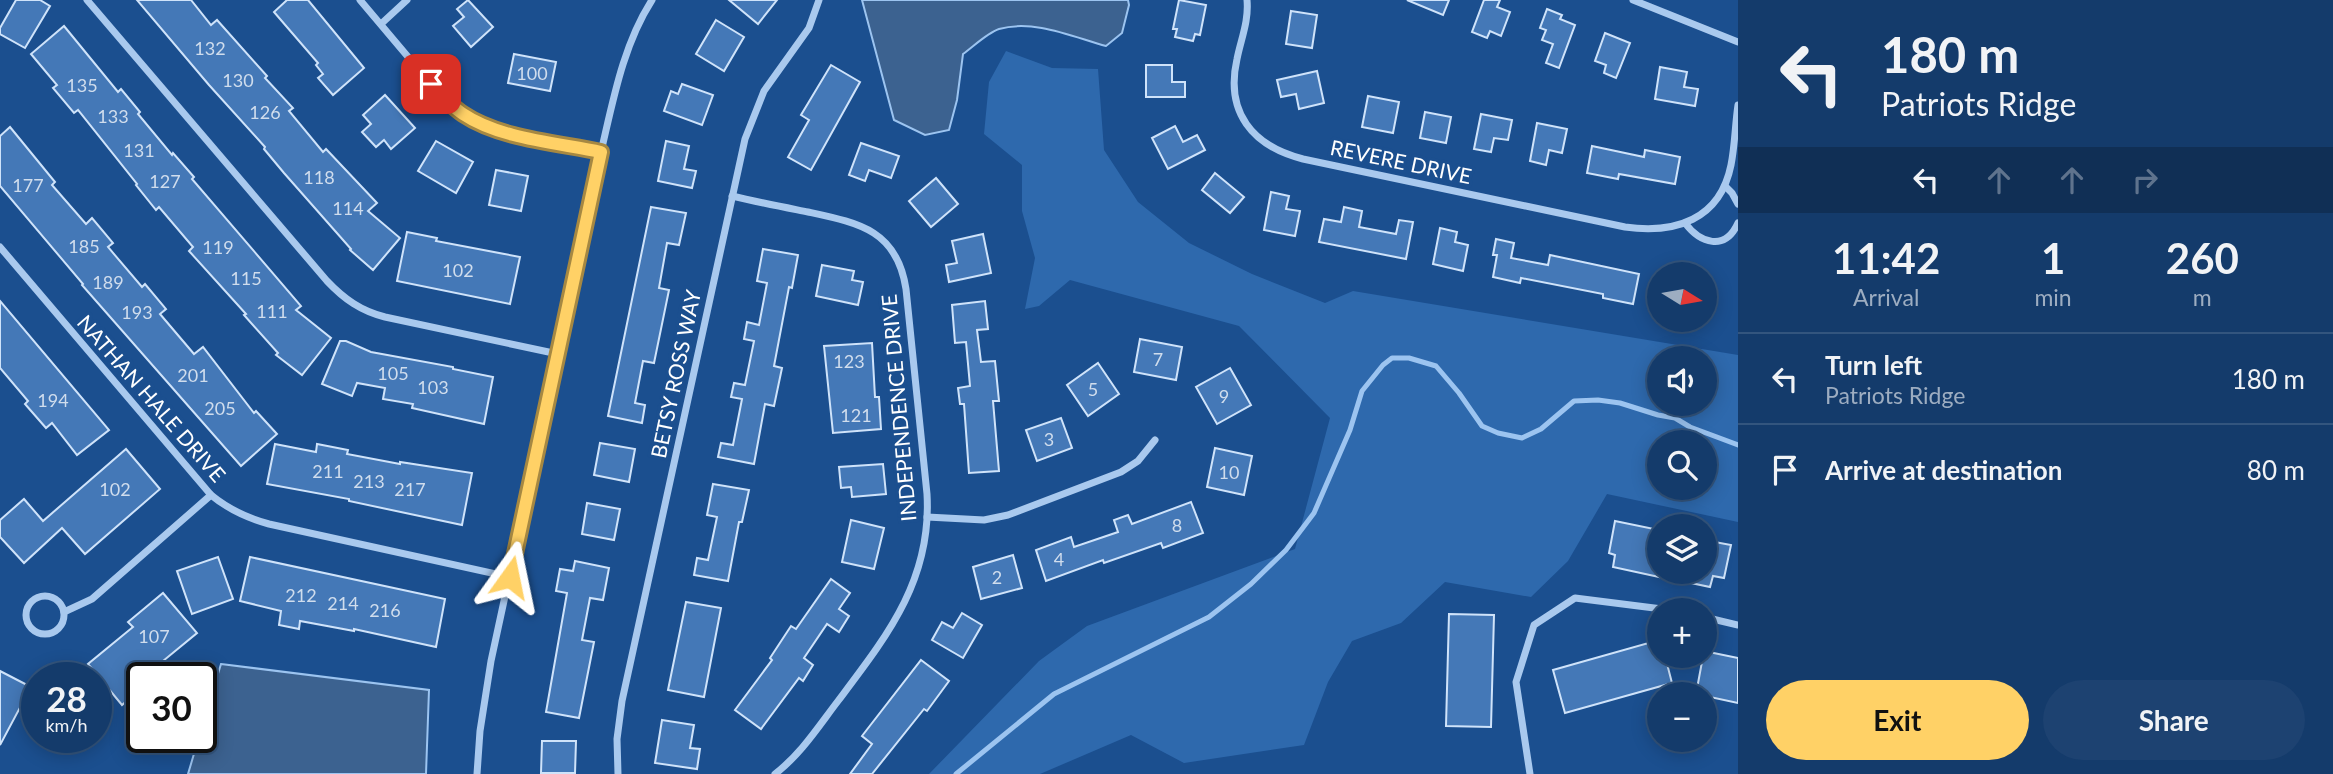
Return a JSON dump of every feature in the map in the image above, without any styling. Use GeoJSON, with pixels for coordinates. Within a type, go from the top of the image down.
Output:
{"type":"FeatureCollection","features":[{"type":"Feature","properties":{"kind":"street"},"geometry":{"type":"LineString","coordinates":[[87,0],[327,281],[351,303],[369,313],[558,354]]}},
{"type":"Feature","properties":{"kind":"street"},"geometry":{"type":"LineString","coordinates":[[360,0],[436,90],[467,117],[502,131],[601,152]]}},
{"type":"Feature","properties":{"kind":"street"},"geometry":{"type":"LineString","coordinates":[[381,24],[407,0]]}},
{"type":"Feature","properties":{"kind":"street"},"geometry":{"type":"LineString","coordinates":[[477,774],[485,694],[601,152],[620,74],[644,12],[652,0]]}},
{"type":"Feature","properties":{"kind":"street","name":"BETSY ROSS WAY"},"geometry":{"type":"LineString","coordinates":[[618,774],[617,739],[622,701],[744,139],[752,116],[770,82],[809,28],[819,0]]}},
{"type":"Feature","properties":{"kind":"street","name":"REVERE DRIVE"},"geometry":{"type":"LineString","coordinates":[[1247,0],[1246,22],[1234,77],[1236,105],[1253,132],[1265,143],[1276,150],[1303,159],[1625,227],[1655,230],[1685,223],[1709,208],[1725,186],[1731,165],[1738,105]]}},
{"type":"Feature","properties":{"kind":"street"},"geometry":{"type":"LineString","coordinates":[[1633,0],[1738,42]]}},
{"type":"Feature","properties":{"kind":"street"},"geometry":{"type":"LineString","coordinates":[[1725,186],[1732,192],[1738,204]]}},
{"type":"Feature","properties":{"kind":"street","name":"INDEPENDENCE DRIVE"},"geometry":{"type":"LineString","coordinates":[[732,197],[860,224],[880,237],[897,259],[908,300],[927,494],[924,545],[916,575],[893,626],[800,750],[775,774]]}},
{"type":"Feature","properties":{"kind":"street"},"geometry":{"type":"LineString","coordinates":[[1685,223],[1699,238],[1710,242],[1727,237],[1738,223]]}},
{"type":"Feature","properties":{"kind":"street","name":"NATHAN HALE DRIVE"},"geometry":{"type":"LineString","coordinates":[[0,247],[211,495],[243,516],[510,577]]}},
{"type":"Feature","properties":{"kind":"street"},"geometry":{"type":"LineString","coordinates":[[927,517],[984,520],[1008,515],[1121,472],[1138,461],[1155,440]]}},
{"type":"Feature","properties":{"kind":"street"},"geometry":{"type":"LineString","coordinates":[[64,612],[92,599],[211,495]]}},
{"type":"Feature","properties":{"kind":"street"},"geometry":{"type":"LineString","coordinates":[[41,596],[53,597],[64,612],[62,624],[58,629],[46,634],[34,631],[26,620],[30,602],[41,596]]}},
{"type":"Feature","properties":{"kind":"street"},"geometry":{"type":"LineString","coordinates":[[1530,774],[1516,682],[1534,625],[1574,598],[1647,607]]}},
{"type":"Feature","properties":{"kind":"street"},"geometry":{"type":"LineString","coordinates":[[1717,620],[1738,625]]}},
{"type":"Feature","properties":{"kind":"shaded area"},"geometry":{"type":"Polygon","coordinates":[[[862,0],[1128,0],[1129,5],[1122,33],[1106,46],[1067,34],[1026,26],[1012,26],[990,34],[963,54],[957,100],[949,130],[925,135],[894,120],[862,0]]]}},
{"type":"Feature","properties":{"kind":"shaded area"},"geometry":{"type":"Polygon","coordinates":[[[1006,51],[1052,68],[1098,69],[1104,150],[1138,202],[1189,243],[1252,274],[1325,303],[1353,291],[1684,346],[1647,346],[1647,416],[1717,416],[1717,352],[1738,355],[1738,522],[1717,518],[1717,514],[1701,514],[1607,494],[1568,561],[1531,597],[1445,582],[1401,623],[1352,641],[1328,682],[1304,745],[1184,763],[1131,735],[1040,774],[929,774],[1039,661],[1087,626],[1295,549],[1330,418],[1239,326],[1070,280],[1039,306],[1025,309],[1035,258],[1022,211],[1022,165],[984,134],[989,82],[1006,51]]]}},
{"type":"Feature","properties":{"kind":"shaded area"},"geometry":{"type":"Polygon","coordinates":[[[221,664],[429,690],[426,774],[188,774],[194,753],[217,753],[217,677],[221,664]]]}},
{"type":"Feature","properties":{"kind":"building"},"geometry":{"type":"Polygon","coordinates":[[[16,0],[40,0],[50,6],[25,48],[0,34],[0,28],[16,0]]]}},
{"type":"Feature","properties":{"kind":"building"},"geometry":{"type":"Polygon","coordinates":[[[137,0],[191,0],[211,25],[217,20],[267,76],[265,78],[293,108],[289,111],[323,152],[326,149],[377,203],[368,211],[400,238],[373,270],[350,250],[137,0]]]}},
{"type":"Feature","properties":{"kind":"building"},"geometry":{"type":"Polygon","coordinates":[[[287,0],[308,0],[364,68],[333,95],[318,78],[323,74],[316,65],[318,63],[274,12],[287,0]]]}},
{"type":"Feature","properties":{"kind":"building"},"geometry":{"type":"Polygon","coordinates":[[[468,0],[493,27],[471,47],[453,26],[464,17],[457,9],[468,0]]]}},
{"type":"Feature","properties":{"kind":"building"},"geometry":{"type":"Polygon","coordinates":[[[729,0],[777,0],[758,24],[729,0]]]}},
{"type":"Feature","properties":{"kind":"building"},"geometry":{"type":"Polygon","coordinates":[[[1179,0],[1206,5],[1200,35],[1195,34],[1193,41],[1175,37],[1177,29],[1173,29],[1179,0]]]}},
{"type":"Feature","properties":{"kind":"building"},"geometry":{"type":"Polygon","coordinates":[[[1407,0],[1449,0],[1443,15],[1407,0]]]}},
{"type":"Feature","properties":{"kind":"building"},"geometry":{"type":"Polygon","coordinates":[[[1484,0],[1500,0],[1497,7],[1510,12],[1501,36],[1490,31],[1487,38],[1472,32],[1484,0]]]}},
{"type":"Feature","properties":{"kind":"building"},"geometry":{"type":"Polygon","coordinates":[[[1547,9],[1562,15],[1560,19],[1575,25],[1559,68],[1546,63],[1553,44],[1542,40],[1546,30],[1540,28],[1547,9]]]}},
{"type":"Feature","properties":{"kind":"building"},"geometry":{"type":"Polygon","coordinates":[[[1291,11],[1317,15],[1312,48],[1286,44],[1291,11]]]}},
{"type":"Feature","properties":{"kind":"building"},"geometry":{"type":"Polygon","coordinates":[[[716,20],[744,37],[724,71],[696,54],[716,20]]]}},
{"type":"Feature","properties":{"kind":"building"},"geometry":{"type":"Polygon","coordinates":[[[64,26],[118,92],[121,89],[172,155],[173,153],[194,177],[192,179],[301,306],[296,310],[331,338],[302,375],[276,355],[278,353],[244,315],[246,314],[189,251],[193,247],[159,207],[156,210],[78,110],[74,113],[53,88],[57,85],[31,54],[64,26]]]}},
{"type":"Feature","properties":{"kind":"building"},"geometry":{"type":"Polygon","coordinates":[[[1605,33],[1630,43],[1616,78],[1604,73],[1606,65],[1595,61],[1605,33]]]}},
{"type":"Feature","properties":{"kind":"building"},"geometry":{"type":"Polygon","coordinates":[[[514,54],[556,62],[550,91],[508,83],[514,54]]]}},
{"type":"Feature","properties":{"kind":"building"},"geometry":{"type":"Polygon","coordinates":[[[831,65],[860,82],[811,170],[788,157],[809,120],[801,115],[831,65]]]}},
{"type":"Feature","properties":{"kind":"building"},"geometry":{"type":"Polygon","coordinates":[[[1146,65],[1172,65],[1172,82],[1185,82],[1185,97],[1146,97],[1146,65]]]}},
{"type":"Feature","properties":{"kind":"building"},"geometry":{"type":"Polygon","coordinates":[[[1660,67],[1687,72],[1684,87],[1698,89],[1695,106],[1655,99],[1660,67]]]}},
{"type":"Feature","properties":{"kind":"building"},"geometry":{"type":"Polygon","coordinates":[[[1317,71],[1324,103],[1299,109],[1296,94],[1281,97],[1277,80],[1317,71]]]}},
{"type":"Feature","properties":{"kind":"building"},"geometry":{"type":"Polygon","coordinates":[[[682,84],[713,95],[702,125],[664,111],[671,91],[678,94],[682,84]]]}},
{"type":"Feature","properties":{"kind":"building"},"geometry":{"type":"Polygon","coordinates":[[[385,95],[415,128],[391,149],[384,140],[376,147],[362,132],[371,124],[363,115],[385,95]]]}},
{"type":"Feature","properties":{"kind":"building"},"geometry":{"type":"Polygon","coordinates":[[[1368,96],[1399,102],[1393,133],[1362,127],[1368,96]]]}},
{"type":"Feature","properties":{"kind":"building"},"geometry":{"type":"Polygon","coordinates":[[[1425,112],[1451,117],[1446,143],[1420,138],[1425,112]]]}},
{"type":"Feature","properties":{"kind":"building"},"geometry":{"type":"Polygon","coordinates":[[[1481,114],[1512,120],[1508,140],[1494,138],[1491,152],[1474,149],[1481,114]]]}},
{"type":"Feature","properties":{"kind":"building"},"geometry":{"type":"Polygon","coordinates":[[[1537,123],[1567,129],[1562,153],[1549,150],[1546,165],[1530,161],[1537,123]]]}},
{"type":"Feature","properties":{"kind":"building"},"geometry":{"type":"Polygon","coordinates":[[[1175,126],[1183,142],[1197,135],[1205,150],[1168,169],[1152,138],[1175,126]]]}},
{"type":"Feature","properties":{"kind":"building"},"geometry":{"type":"Polygon","coordinates":[[[10,127],[55,182],[52,185],[86,224],[92,218],[113,243],[108,247],[142,287],[145,284],[166,309],[160,314],[194,354],[203,347],[254,413],[256,411],[277,434],[241,466],[82,285],[0,186],[0,136],[10,127]]]}},
{"type":"Feature","properties":{"kind":"building"},"geometry":{"type":"Polygon","coordinates":[[[436,141],[473,162],[456,193],[418,171],[436,141]]]}},
{"type":"Feature","properties":{"kind":"building"},"geometry":{"type":"Polygon","coordinates":[[[666,141],[689,146],[684,169],[696,171],[692,188],[658,181],[666,141]]]}},
{"type":"Feature","properties":{"kind":"building"},"geometry":{"type":"Polygon","coordinates":[[[861,143],[899,156],[891,178],[869,170],[865,181],[849,175],[861,143]]]}},
{"type":"Feature","properties":{"kind":"building"},"geometry":{"type":"Polygon","coordinates":[[[1592,146],[1644,157],[1645,150],[1680,157],[1675,184],[1619,174],[1618,179],[1587,173],[1592,146]]]}},
{"type":"Feature","properties":{"kind":"building"},"geometry":{"type":"Polygon","coordinates":[[[496,170],[528,176],[521,211],[489,205],[496,170]]]}},
{"type":"Feature","properties":{"kind":"building"},"geometry":{"type":"Polygon","coordinates":[[[1215,173],[1244,197],[1230,213],[1202,190],[1215,173]]]}},
{"type":"Feature","properties":{"kind":"building"},"geometry":{"type":"Polygon","coordinates":[[[936,178],[958,204],[931,227],[909,201],[936,178]]]}},
{"type":"Feature","properties":{"kind":"building"},"geometry":{"type":"Polygon","coordinates":[[[1271,192],[1289,196],[1286,209],[1300,211],[1295,236],[1264,230],[1271,192]]]}},
{"type":"Feature","properties":{"kind":"building"},"geometry":{"type":"Polygon","coordinates":[[[651,207],[686,213],[679,245],[667,243],[659,288],[669,290],[654,363],[643,361],[635,403],[645,405],[642,423],[608,416],[651,207]]]}},
{"type":"Feature","properties":{"kind":"building"},"geometry":{"type":"Polygon","coordinates":[[[1344,207],[1362,211],[1359,227],[1396,234],[1399,220],[1413,222],[1406,259],[1319,242],[1324,219],[1341,222],[1344,207]]]}},
{"type":"Feature","properties":{"kind":"building"},"geometry":{"type":"Polygon","coordinates":[[[1440,228],[1457,232],[1455,242],[1468,245],[1463,271],[1433,264],[1440,228]]]}},
{"type":"Feature","properties":{"kind":"building"},"geometry":{"type":"Polygon","coordinates":[[[407,232],[437,238],[436,241],[520,257],[510,304],[397,281],[407,232]]]}},
{"type":"Feature","properties":{"kind":"building"},"geometry":{"type":"Polygon","coordinates":[[[983,234],[991,273],[949,282],[946,265],[957,263],[952,241],[983,234]]]}},
{"type":"Feature","properties":{"kind":"building"},"geometry":{"type":"Polygon","coordinates":[[[1496,239],[1514,243],[1511,258],[1548,265],[1550,255],[1639,274],[1633,304],[1603,298],[1603,294],[1521,278],[1520,283],[1493,277],[1497,255],[1493,255],[1496,239]]]}},
{"type":"Feature","properties":{"kind":"building"},"geometry":{"type":"Polygon","coordinates":[[[763,249],[798,255],[774,366],[782,368],[774,406],[765,404],[754,464],[718,457],[721,443],[733,445],[742,399],[731,397],[734,383],[745,385],[754,341],[744,339],[747,322],[759,325],[767,283],[757,281],[763,249]]]}},
{"type":"Feature","properties":{"kind":"building"},"geometry":{"type":"Polygon","coordinates":[[[822,265],[854,271],[852,280],[863,282],[858,305],[816,296],[822,265]]]}},
{"type":"Feature","properties":{"kind":"building"},"geometry":{"type":"Polygon","coordinates":[[[0,301],[109,430],[77,455],[52,423],[46,428],[25,404],[28,401],[0,368],[0,301]]]}},
{"type":"Feature","properties":{"kind":"building"},"geometry":{"type":"Polygon","coordinates":[[[985,301],[988,329],[977,330],[981,362],[995,361],[999,401],[993,401],[999,471],[969,473],[964,404],[960,404],[958,388],[970,386],[966,342],[955,343],[952,305],[985,301]]]}},
{"type":"Feature","properties":{"kind":"building"},"geometry":{"type":"Polygon","coordinates":[[[1140,339],[1182,347],[1176,380],[1134,372],[1140,339]]]}},
{"type":"Feature","properties":{"kind":"building"},"geometry":{"type":"Polygon","coordinates":[[[340,341],[371,352],[493,377],[484,424],[412,408],[413,404],[383,399],[385,388],[357,383],[352,396],[322,384],[340,341]]]}},
{"type":"Feature","properties":{"kind":"building"},"geometry":{"type":"Polygon","coordinates":[[[872,343],[875,397],[879,397],[881,429],[833,433],[824,346],[872,343]]]}},
{"type":"Feature","properties":{"kind":"building"},"geometry":{"type":"Polygon","coordinates":[[[1098,363],[1119,394],[1088,416],[1067,385],[1098,363]]]}},
{"type":"Feature","properties":{"kind":"building"},"geometry":{"type":"Polygon","coordinates":[[[1230,368],[1251,405],[1217,424],[1196,387],[1230,368]]]}},
{"type":"Feature","properties":{"kind":"building"},"geometry":{"type":"Polygon","coordinates":[[[1061,418],[1072,448],[1037,461],[1026,430],[1061,418]]]}},
{"type":"Feature","properties":{"kind":"building"},"geometry":{"type":"Polygon","coordinates":[[[600,443],[635,449],[629,482],[594,475],[600,443]]]}},
{"type":"Feature","properties":{"kind":"building"},"geometry":{"type":"Polygon","coordinates":[[[275,444],[316,452],[317,444],[348,450],[347,454],[400,464],[472,473],[462,525],[349,499],[267,484],[275,444]]]}},
{"type":"Feature","properties":{"kind":"building"},"geometry":{"type":"Polygon","coordinates":[[[1215,448],[1252,456],[1244,495],[1207,487],[1215,448]]]}},
{"type":"Feature","properties":{"kind":"building"},"geometry":{"type":"Polygon","coordinates":[[[126,449],[160,489],[85,554],[62,528],[24,563],[0,537],[0,520],[24,499],[43,521],[126,449]]]}},
{"type":"Feature","properties":{"kind":"building"},"geometry":{"type":"Polygon","coordinates":[[[883,464],[886,494],[852,497],[851,487],[841,488],[839,467],[883,464]]]}},
{"type":"Feature","properties":{"kind":"building"},"geometry":{"type":"Polygon","coordinates":[[[713,484],[749,490],[742,522],[739,522],[728,581],[694,575],[697,558],[708,560],[717,517],[707,515],[713,484]]]}},
{"type":"Feature","properties":{"kind":"building"},"geometry":{"type":"Polygon","coordinates":[[[1191,502],[1203,533],[1163,548],[1161,543],[1104,563],[1103,560],[1046,581],[1036,550],[1071,537],[1074,547],[1118,532],[1114,520],[1128,515],[1132,524],[1191,502]]]}},
{"type":"Feature","properties":{"kind":"building"},"geometry":{"type":"Polygon","coordinates":[[[587,503],[620,509],[614,540],[582,534],[587,503]]]}},
{"type":"Feature","properties":{"kind":"building"},"geometry":{"type":"Polygon","coordinates":[[[851,520],[884,528],[874,569],[842,562],[851,520]]]}},
{"type":"Feature","properties":{"kind":"building"},"geometry":{"type":"Polygon","coordinates":[[[1615,521],[1647,528],[1647,574],[1613,567],[1615,555],[1609,553],[1615,521]]]}},
{"type":"Feature","properties":{"kind":"building"},"geometry":{"type":"Polygon","coordinates":[[[1717,542],[1731,545],[1724,578],[1717,577],[1717,542]]]}},
{"type":"Feature","properties":{"kind":"building"},"geometry":{"type":"Polygon","coordinates":[[[1013,555],[1022,588],[981,599],[973,567],[1013,555]]]}},
{"type":"Feature","properties":{"kind":"building"},"geometry":{"type":"Polygon","coordinates":[[[218,557],[233,599],[192,614],[177,571],[218,557]]]}},
{"type":"Feature","properties":{"kind":"building"},"geometry":{"type":"Polygon","coordinates":[[[250,557],[445,599],[436,647],[354,629],[300,621],[299,629],[279,625],[281,611],[240,601],[250,557]]]}},
{"type":"Feature","properties":{"kind":"building"},"geometry":{"type":"Polygon","coordinates":[[[575,561],[609,568],[603,600],[590,598],[582,640],[594,642],[579,718],[546,712],[567,593],[556,591],[560,569],[573,571],[575,561]]]}},
{"type":"Feature","properties":{"kind":"building"},"geometry":{"type":"Polygon","coordinates":[[[831,579],[850,593],[839,609],[849,616],[839,632],[827,624],[804,658],[813,665],[803,681],[799,678],[761,729],[735,710],[772,660],[770,658],[791,626],[796,629],[831,579]]]}},
{"type":"Feature","properties":{"kind":"building"},"geometry":{"type":"Polygon","coordinates":[[[163,593],[197,633],[162,662],[126,662],[126,702],[122,705],[112,693],[112,662],[90,662],[133,627],[128,622],[163,593]]]}},
{"type":"Feature","properties":{"kind":"building"},"geometry":{"type":"Polygon","coordinates":[[[686,602],[721,608],[704,697],[668,690],[686,602]]]}},
{"type":"Feature","properties":{"kind":"building"},"geometry":{"type":"Polygon","coordinates":[[[962,613],[982,625],[963,658],[932,640],[942,622],[953,628],[962,613]]]}},
{"type":"Feature","properties":{"kind":"building"},"geometry":{"type":"Polygon","coordinates":[[[1449,614],[1494,615],[1491,727],[1446,726],[1449,614]]]}},
{"type":"Feature","properties":{"kind":"building"},"geometry":{"type":"Polygon","coordinates":[[[1647,643],[1647,668],[1668,668],[1672,682],[1647,682],[1647,690],[1565,713],[1553,670],[1647,643]]]}},
{"type":"Feature","properties":{"kind":"building"},"geometry":{"type":"Polygon","coordinates":[[[1717,654],[1738,658],[1738,703],[1717,698],[1717,682],[1698,682],[1701,668],[1717,668],[1717,654]]]}},
{"type":"Feature","properties":{"kind":"building"},"geometry":{"type":"Polygon","coordinates":[[[921,660],[949,681],[927,711],[924,709],[872,774],[850,774],[872,744],[862,736],[921,660]]]}},
{"type":"Feature","properties":{"kind":"building"},"geometry":{"type":"Polygon","coordinates":[[[0,671],[21,682],[21,706],[0,745],[0,671]]]}},
{"type":"Feature","properties":{"kind":"building"},"geometry":{"type":"Polygon","coordinates":[[[662,720],[694,725],[690,748],[700,749],[697,769],[655,763],[662,720]]]}},
{"type":"Feature","properties":{"kind":"building"},"geometry":{"type":"Polygon","coordinates":[[[542,741],[576,741],[575,773],[541,773],[542,741]]]}},
{"type":"Feature","properties":{"kind":"waterway"},"geometry":{"type":"LineString","coordinates":[[956,774],[1054,694],[1209,617],[1251,584],[1286,550],[1314,513],[1350,430],[1362,391],[1392,358],[1409,358],[1436,366],[1482,426],[1498,433],[1522,438],[1541,429],[1574,401],[1598,400],[1675,418],[1690,427],[1738,445]]}},
{"type":"Feature","properties":{"kind":"route"},"geometry":{"type":"LineString","coordinates":[[431,84],[461,113],[482,124],[527,137],[601,152],[510,577]]}}]}
